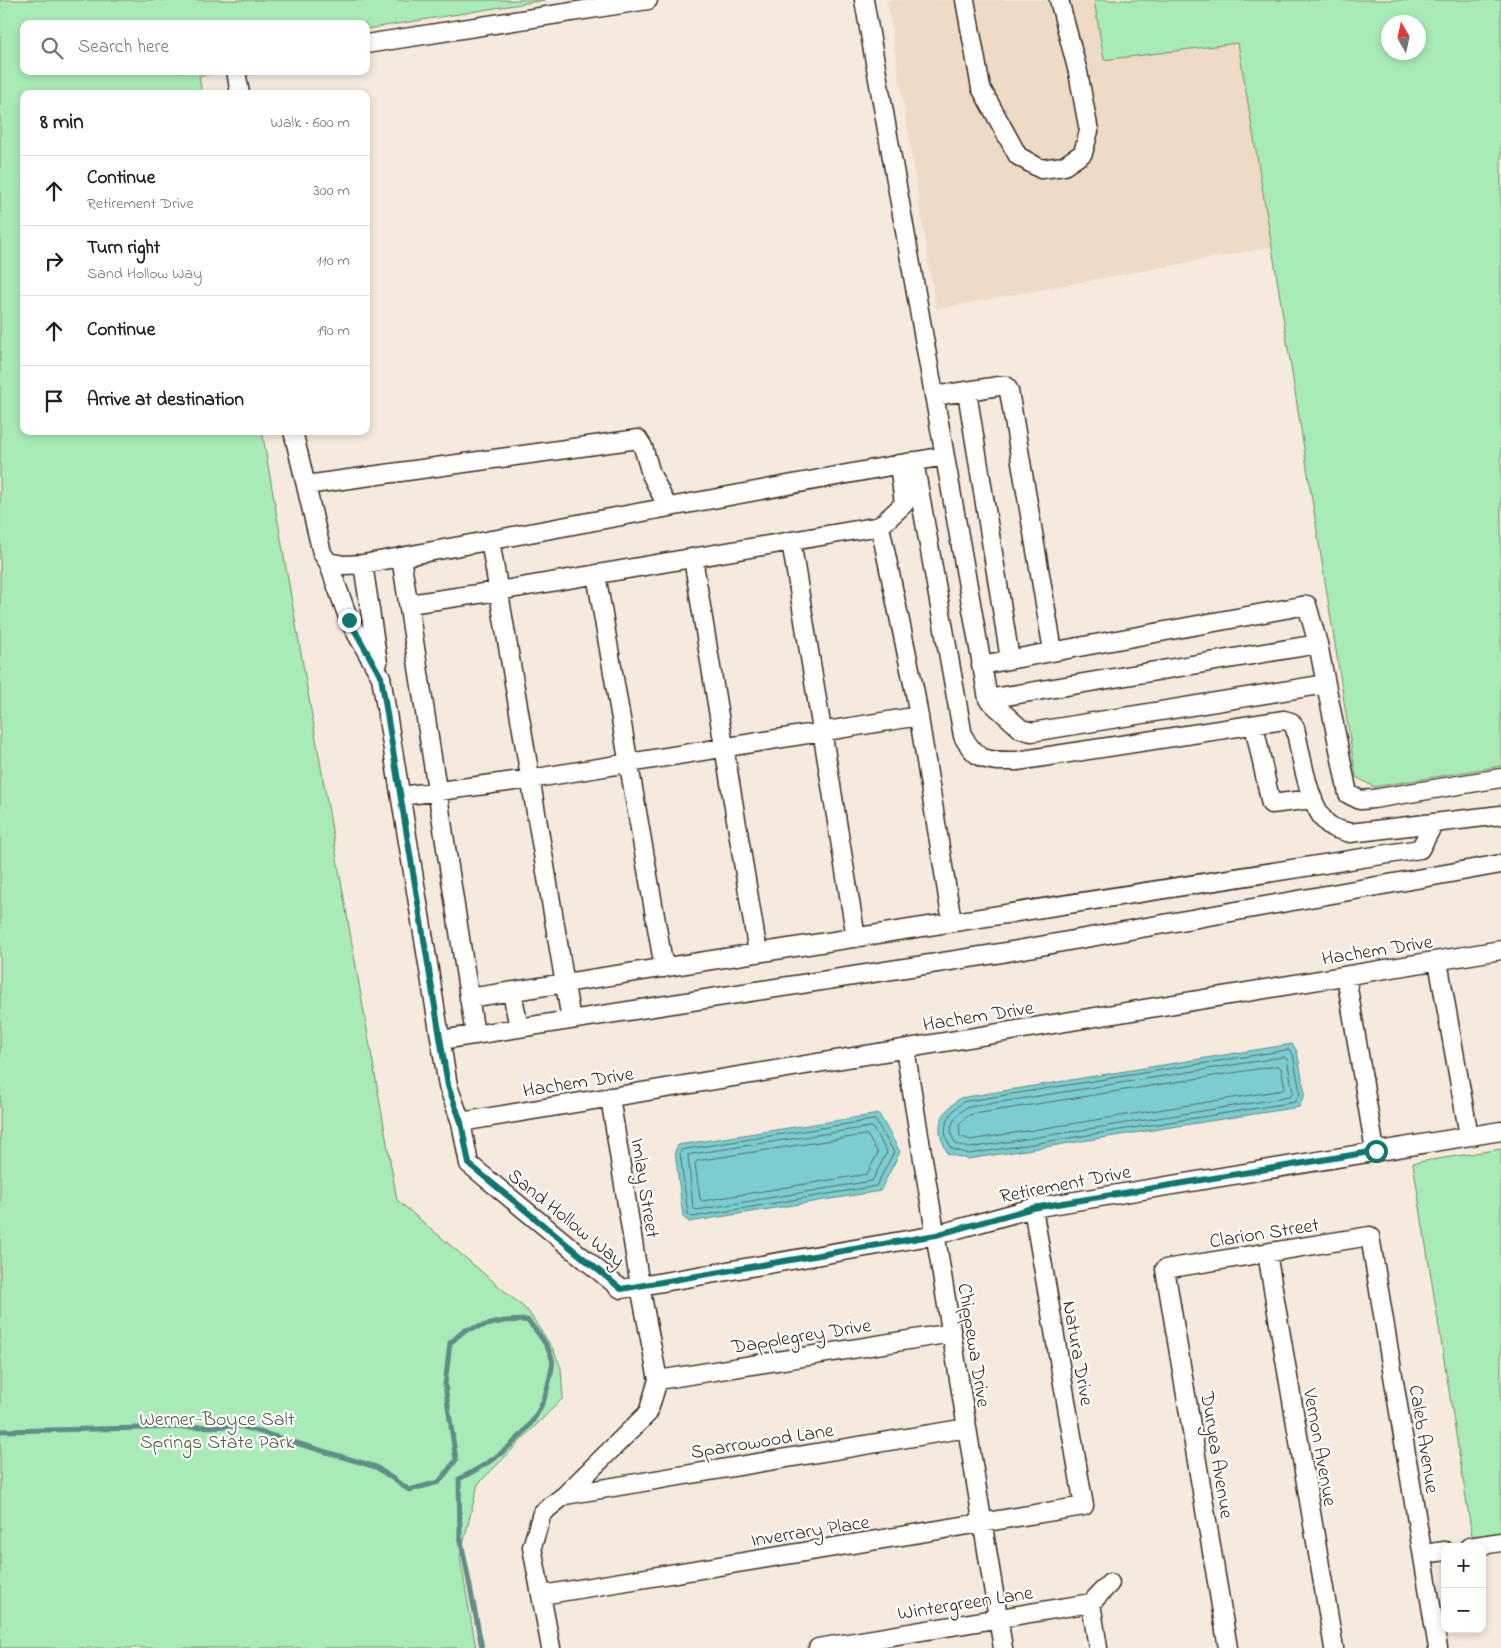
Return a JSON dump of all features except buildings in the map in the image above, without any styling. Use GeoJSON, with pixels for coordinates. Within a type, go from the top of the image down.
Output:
{"type":"FeatureCollection","features":[{"type":"Feature","properties":{"kind":"street"},"geometry":{"type":"LineString","coordinates":[[370,43],[648,0]]}},
{"type":"Feature","properties":{"kind":"street"},"geometry":{"type":"LineString","coordinates":[[864,0],[988,700],[1021,729],[1032,732],[1326,684]]}},
{"type":"Feature","properties":{"kind":"street"},"geometry":{"type":"LineString","coordinates":[[965,0],[981,88],[1018,156],[1041,169],[1064,166],[1083,154],[1089,131],[1078,72],[1059,0]]}},
{"type":"Feature","properties":{"kind":"street"},"geometry":{"type":"LineString","coordinates":[[237,75],[239,90]]}},
{"type":"Feature","properties":{"kind":"street"},"geometry":{"type":"LineString","coordinates":[[934,396],[999,386],[1006,386],[1009,391],[1053,652]]}},
{"type":"Feature","properties":{"kind":"street"},"geometry":{"type":"LineString","coordinates":[[967,392],[1010,659]]}},
{"type":"Feature","properties":{"kind":"street"},"geometry":{"type":"LineString","coordinates":[[294,435],[322,553],[328,562],[349,620],[381,677]]}},
{"type":"Feature","properties":{"kind":"street"},"geometry":{"type":"LineString","coordinates":[[306,485],[638,440],[643,447],[651,474],[668,506]]}},
{"type":"Feature","properties":{"kind":"street"},"geometry":{"type":"LineString","coordinates":[[328,562],[344,565],[363,564],[944,456]]}},
{"type":"Feature","properties":{"kind":"street"},"geometry":{"type":"LineString","coordinates":[[409,604],[498,591],[880,526],[904,504],[907,462]]}},
{"type":"Feature","properties":{"kind":"street"},"geometry":{"type":"LineString","coordinates":[[907,462],[963,736],[971,752],[991,761],[1017,761],[1284,720],[1291,722],[1295,728],[1313,799],[1321,817],[1332,828],[1350,833],[1501,815]]}},
{"type":"Feature","properties":{"kind":"street"},"geometry":{"type":"LineString","coordinates":[[880,526],[919,716],[952,922]]}},
{"type":"Feature","properties":{"kind":"street"},"geometry":{"type":"LineString","coordinates":[[490,540],[571,1020]]}},
{"type":"Feature","properties":{"kind":"street"},"geometry":{"type":"LineString","coordinates":[[791,541],[856,938]]}},
{"type":"Feature","properties":{"kind":"street"},"geometry":{"type":"LineString","coordinates":[[401,557],[475,1035]]}},
{"type":"Feature","properties":{"kind":"street"},"geometry":{"type":"LineString","coordinates":[[693,558],[758,953]]}},
{"type":"Feature","properties":{"kind":"street","name":"Sand Hollow Way"},"geometry":{"type":"LineString","coordinates":[[363,564],[370,619],[448,1086],[461,1122],[469,1164],[621,1289],[640,1286],[658,1380],[648,1413],[565,1494],[542,1513],[532,1547],[542,1594],[550,1648]]}},
{"type":"Feature","properties":{"kind":"street"},"geometry":{"type":"LineString","coordinates":[[596,574],[664,968]]}},
{"type":"Feature","properties":{"kind":"street"},"geometry":{"type":"LineString","coordinates":[[981,664],[1307,606],[1318,644],[1348,794],[1360,800],[1373,799],[1501,778]]}},
{"type":"Feature","properties":{"kind":"street"},"geometry":{"type":"LineString","coordinates":[[988,700],[1318,644]]}},
{"type":"Feature","properties":{"kind":"street"},"geometry":{"type":"LineString","coordinates":[[401,796],[530,779],[919,716]]}},
{"type":"Feature","properties":{"kind":"street"},"geometry":{"type":"LineString","coordinates":[[1254,725],[1271,804],[1313,799]]}},
{"type":"Feature","properties":{"kind":"street"},"geometry":{"type":"LineString","coordinates":[[469,998],[1420,849],[1434,823]]}},
{"type":"Feature","properties":{"kind":"street"},"geometry":{"type":"LineString","coordinates":[[441,1040],[1001,953],[1501,864]]}},
{"type":"Feature","properties":{"kind":"street","name":"Hachem Drive"},"geometry":{"type":"LineString","coordinates":[[461,1122],[1501,950]]}},
{"type":"Feature","properties":{"kind":"street"},"geometry":{"type":"LineString","coordinates":[[1438,960],[1469,1136]]}},
{"type":"Feature","properties":{"kind":"street"},"geometry":{"type":"LineString","coordinates":[[1346,976],[1376,1151]]}},
{"type":"Feature","properties":{"kind":"street"},"geometry":{"type":"LineString","coordinates":[[512,992],[519,1028]]}},
{"type":"Feature","properties":{"kind":"street","name":"Chippewa Drive"},"geometry":{"type":"LineString","coordinates":[[905,1049],[1003,1648]]}},
{"type":"Feature","properties":{"kind":"street","name":"Imlay Street"},"geometry":{"type":"LineString","coordinates":[[610,1097],[640,1286]]}},
{"type":"Feature","properties":{"kind":"street","name":"Retirement Drive"},"geometry":{"type":"LineString","coordinates":[[640,1286],[936,1235],[1033,1208],[1501,1131]]}},
{"type":"Feature","properties":{"kind":"street","name":"Natura Drive"},"geometry":{"type":"LineString","coordinates":[[1033,1208],[1084,1506]]}},
{"type":"Feature","properties":{"kind":"street","name":"Clarion Street"},"geometry":{"type":"LineString","coordinates":[[1165,1269],[1370,1236]]}},
{"type":"Feature","properties":{"kind":"street","name":"Caleb Avenue"},"geometry":{"type":"LineString","coordinates":[[1370,1236],[1438,1648]]}},
{"type":"Feature","properties":{"kind":"street","name":"Vernon Avenue"},"geometry":{"type":"LineString","coordinates":[[1267,1253],[1334,1648]]}},
{"type":"Feature","properties":{"kind":"street","name":"Duryea Avenue"},"geometry":{"type":"LineString","coordinates":[[1165,1269],[1228,1648]]}},
{"type":"Feature","properties":{"kind":"street","name":"Dapplegrey Drive"},"geometry":{"type":"LineString","coordinates":[[658,1380],[952,1333]]}},
{"type":"Feature","properties":{"kind":"street","name":"Sparrowood Lane"},"geometry":{"type":"LineString","coordinates":[[565,1494],[967,1428]]}},
{"type":"Feature","properties":{"kind":"street","name":"Inverrary Place"},"geometry":{"type":"LineString","coordinates":[[542,1594],[983,1524],[1084,1506]]}},
{"type":"Feature","properties":{"kind":"street"},"geometry":{"type":"LineString","coordinates":[[1486,1544],[1501,1542]]}},
{"type":"Feature","properties":{"kind":"street"},"geometry":{"type":"LineString","coordinates":[[1422,1554],[1441,1552]]}},
{"type":"Feature","properties":{"kind":"street"},"geometry":{"type":"LineString","coordinates":[[1098,1648],[1091,1603],[1110,1583]]}},
{"type":"Feature","properties":{"kind":"street","name":"Wintergreen Lane"},"geometry":{"type":"LineString","coordinates":[[818,1648],[1091,1603]]}},
{"type":"Feature","properties":{"kind":"shaded area"},"geometry":{"type":"Polygon","coordinates":[[[887,0],[1094,0],[1104,60],[1238,43],[1272,247],[936,309],[887,0]]]}},
{"type":"Feature","properties":{"kind":"green space","name":"Werner-Boyce Salt Springs State Park"},"geometry":{"type":"Polygon","coordinates":[[[0,0],[545,0],[370,28],[370,20],[20,20],[20,75],[204,75],[199,76],[201,90],[20,90],[20,435],[263,435],[397,1200],[528,1311],[553,1349],[561,1368],[563,1398],[478,1484],[460,1557],[476,1648],[0,1648],[0,0]]]}},
{"type":"Feature","properties":{"kind":"green space"},"geometry":{"type":"Polygon","coordinates":[[[1094,0],[1501,0],[1501,766],[1374,787],[1356,777],[1238,43],[1104,60],[1094,0]]]}},
{"type":"Feature","properties":{"kind":"green space"},"geometry":{"type":"Polygon","coordinates":[[[1501,1149],[1501,1532],[1472,1536],[1413,1163],[1501,1149]]]}},
{"type":"Feature","properties":{"kind":"water"},"geometry":{"type":"Polygon","coordinates":[[[1292,1044],[1297,1051],[1305,1094],[1299,1107],[968,1159],[948,1154],[941,1136],[940,1129],[943,1117],[960,1098],[1292,1044]]]}},
{"type":"Feature","properties":{"kind":"water"},"geometry":{"type":"Polygon","coordinates":[[[879,1114],[900,1152],[880,1191],[689,1222],[683,1217],[675,1151],[678,1145],[879,1114]]]}},
{"type":"Feature","properties":{"kind":"waterway"},"geometry":{"type":"LineString","coordinates":[[0,1431],[240,1426],[376,1467],[409,1490],[439,1482],[456,1460],[445,1385],[450,1343],[465,1330],[504,1321],[527,1320],[545,1343],[552,1359],[552,1370],[544,1398],[528,1428],[516,1440],[489,1462],[459,1479],[460,1536],[482,1648]]}},
{"type":"Feature","properties":{"kind":"route"},"geometry":{"type":"LineString","coordinates":[[349,620],[381,677],[448,1086],[461,1122],[469,1164],[621,1289],[936,1235],[1033,1208],[1376,1151]]}}]}
